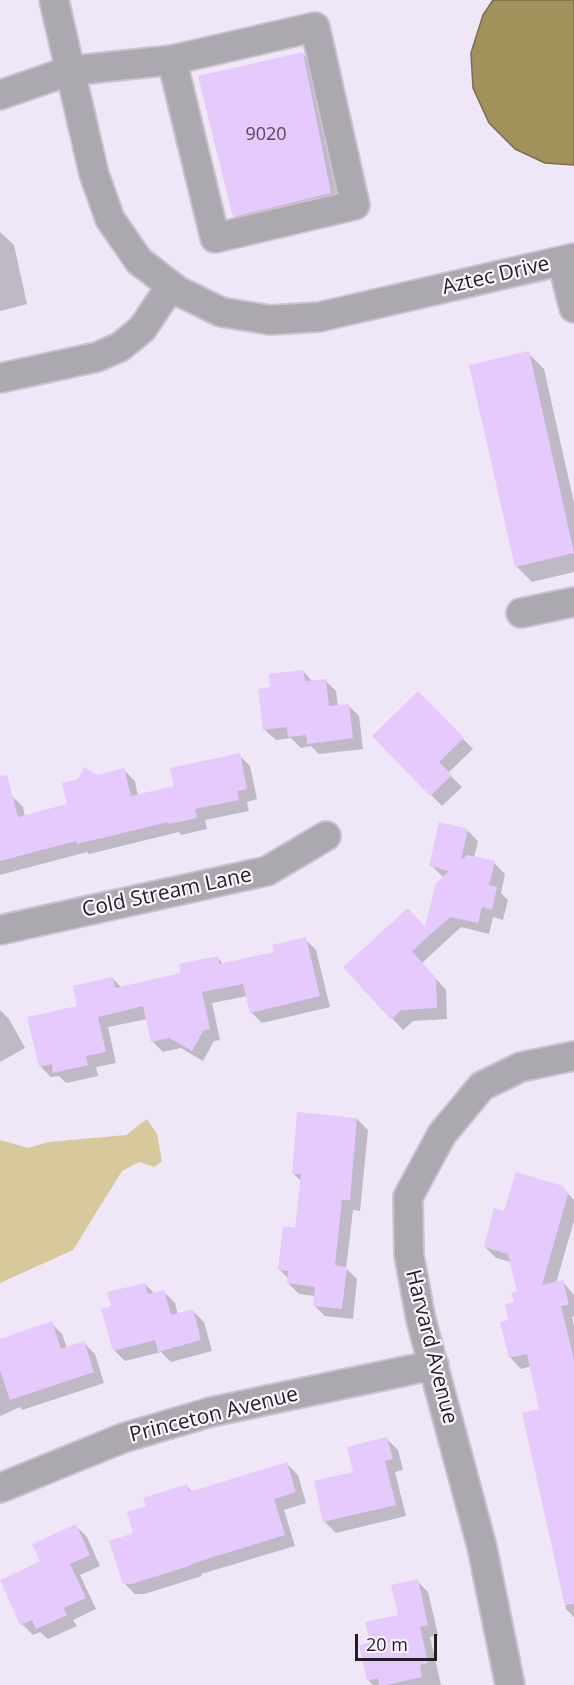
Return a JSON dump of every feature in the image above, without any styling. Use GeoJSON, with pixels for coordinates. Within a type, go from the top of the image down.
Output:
{"type":"FeatureCollection","features":[{"type":"Feature","properties":{"kind":"street","name":"Aztec Drive"},"geometry":{"type":"LineString","coordinates":[[54,0],[94,174],[110,219],[139,261],[178,291],[221,312],[270,320],[319,317],[568,259]]}},
{"type":"Feature","properties":{"kind":"street"},"geometry":{"type":"LineString","coordinates":[[0,95],[69,71],[172,60],[315,27],[355,205],[215,238],[172,60]]}},
{"type":"Feature","properties":{"kind":"street"},"geometry":{"type":"LineString","coordinates":[[568,259],[574,308]]}},
{"type":"Feature","properties":{"kind":"street"},"geometry":{"type":"LineString","coordinates":[[0,378],[97,357],[120,347],[142,328],[171,286]]}},
{"type":"Feature","properties":{"kind":"street"},"geometry":{"type":"LineString","coordinates":[[521,613],[574,602]]}},
{"type":"Feature","properties":{"kind":"street","name":"Cold Stream Lane"},"geometry":{"type":"LineString","coordinates":[[0,930],[267,871],[326,836]]}},
{"type":"Feature","properties":{"kind":"street","name":"Harvard Avenue"},"geometry":{"type":"LineString","coordinates":[[510,1685],[483,1547],[421,1320],[409,1255],[408,1197],[442,1134],[482,1086],[521,1066],[574,1056]]}},
{"type":"Feature","properties":{"kind":"street","name":"Princeton Avenue"},"geometry":{"type":"LineString","coordinates":[[0,1488],[123,1438],[211,1412],[434,1365]]}},
{"type":"Feature","properties":{"kind":"shaded area"},"geometry":{"type":"Polygon","coordinates":[[[493,0],[574,0],[574,165],[545,163],[515,149],[489,123],[473,88],[471,53],[483,15],[493,0]]]}},
{"type":"Feature","properties":{"kind":"shaded area"},"geometry":{"type":"Polygon","coordinates":[[[147,1119],[157,1134],[162,1161],[154,1167],[139,1162],[122,1171],[73,1250],[0,1283],[0,1140],[28,1148],[49,1142],[126,1135],[147,1119]]]}},
{"type":"Feature","properties":{"kind":"building"},"geometry":{"type":"Polygon","coordinates":[[[303,52],[331,193],[233,217],[198,76],[303,52]]]}},
{"type":"Feature","properties":{"kind":"building"},"geometry":{"type":"Polygon","coordinates":[[[529,351],[574,553],[515,567],[469,365],[529,351]]]}},
{"type":"Feature","properties":{"kind":"building"},"geometry":{"type":"Polygon","coordinates":[[[303,670],[305,681],[326,679],[329,706],[349,704],[353,738],[307,744],[306,735],[288,737],[287,727],[263,730],[258,689],[270,687],[269,674],[303,670]]]}},
{"type":"Feature","properties":{"kind":"building"},"geometry":{"type":"Polygon","coordinates":[[[418,691],[464,738],[439,762],[452,775],[430,796],[372,736],[418,691]]]}},
{"type":"Feature","properties":{"kind":"building"},"geometry":{"type":"Polygon","coordinates":[[[240,753],[247,789],[237,791],[239,800],[195,809],[197,818],[169,824],[168,822],[77,844],[76,841],[0,861],[0,776],[7,775],[18,817],[67,804],[62,783],[78,779],[84,767],[98,775],[124,768],[131,796],[174,786],[170,768],[240,753]]]}},
{"type":"Feature","properties":{"kind":"building"},"geometry":{"type":"Polygon","coordinates":[[[439,822],[468,829],[461,860],[467,855],[495,861],[489,885],[497,887],[492,910],[482,907],[478,923],[450,917],[412,951],[436,978],[437,1008],[401,1010],[391,1020],[343,967],[408,908],[425,927],[436,883],[449,871],[429,866],[439,822]]]}},
{"type":"Feature","properties":{"kind":"building"},"geometry":{"type":"Polygon","coordinates":[[[306,937],[320,996],[250,1013],[243,984],[202,992],[210,1029],[203,1031],[192,1051],[169,1038],[151,1042],[143,1006],[98,1017],[106,1052],[86,1056],[88,1065],[53,1073],[52,1064],[39,1067],[27,1017],[77,1006],[73,986],[113,977],[115,988],[181,973],[179,964],[218,956],[219,964],[274,952],[272,945],[306,937]]]}},
{"type":"Feature","properties":{"kind":"building"},"geometry":{"type":"Polygon","coordinates":[[[297,1112],[357,1118],[350,1200],[342,1200],[335,1265],[347,1267],[342,1309],[313,1306],[315,1287],[287,1283],[288,1271],[278,1270],[283,1226],[295,1228],[301,1174],[292,1174],[297,1112]]]}},
{"type":"Feature","properties":{"kind":"building"},"geometry":{"type":"Polygon","coordinates":[[[516,1172],[563,1186],[568,1194],[542,1285],[563,1280],[569,1305],[561,1306],[574,1360],[574,1604],[565,1605],[522,1413],[539,1409],[527,1354],[509,1358],[500,1322],[508,1320],[505,1304],[514,1302],[511,1293],[517,1292],[508,1254],[484,1247],[494,1208],[504,1211],[516,1172]]]}},
{"type":"Feature","properties":{"kind":"building"},"geometry":{"type":"Polygon","coordinates":[[[145,1283],[148,1294],[164,1290],[171,1315],[193,1309],[201,1340],[158,1352],[155,1340],[113,1351],[101,1309],[111,1306],[107,1292],[145,1283]]]}},
{"type":"Feature","properties":{"kind":"building"},"geometry":{"type":"Polygon","coordinates":[[[52,1321],[61,1349],[84,1341],[94,1372],[10,1400],[0,1370],[0,1339],[52,1321]]]}},
{"type":"Feature","properties":{"kind":"building"},"geometry":{"type":"Polygon","coordinates":[[[387,1437],[393,1459],[385,1461],[396,1505],[323,1522],[314,1481],[353,1472],[347,1447],[387,1437]]]}},
{"type":"Feature","properties":{"kind":"building"},"geometry":{"type":"Polygon","coordinates":[[[287,1462],[296,1492],[274,1499],[285,1535],[132,1584],[123,1584],[109,1541],[133,1533],[127,1512],[146,1506],[143,1498],[187,1484],[189,1492],[287,1462]]]}},
{"type":"Feature","properties":{"kind":"building"},"geometry":{"type":"Polygon","coordinates":[[[76,1524],[90,1555],[70,1564],[86,1598],[63,1608],[67,1615],[36,1629],[32,1620],[20,1625],[0,1580],[40,1561],[32,1544],[76,1524]]]}},
{"type":"Feature","properties":{"kind":"building"},"geometry":{"type":"Polygon","coordinates":[[[418,1579],[428,1625],[420,1627],[428,1663],[420,1665],[422,1677],[387,1685],[379,1685],[378,1678],[367,1681],[359,1645],[370,1642],[365,1622],[398,1615],[391,1585],[418,1579]]]}}]}
